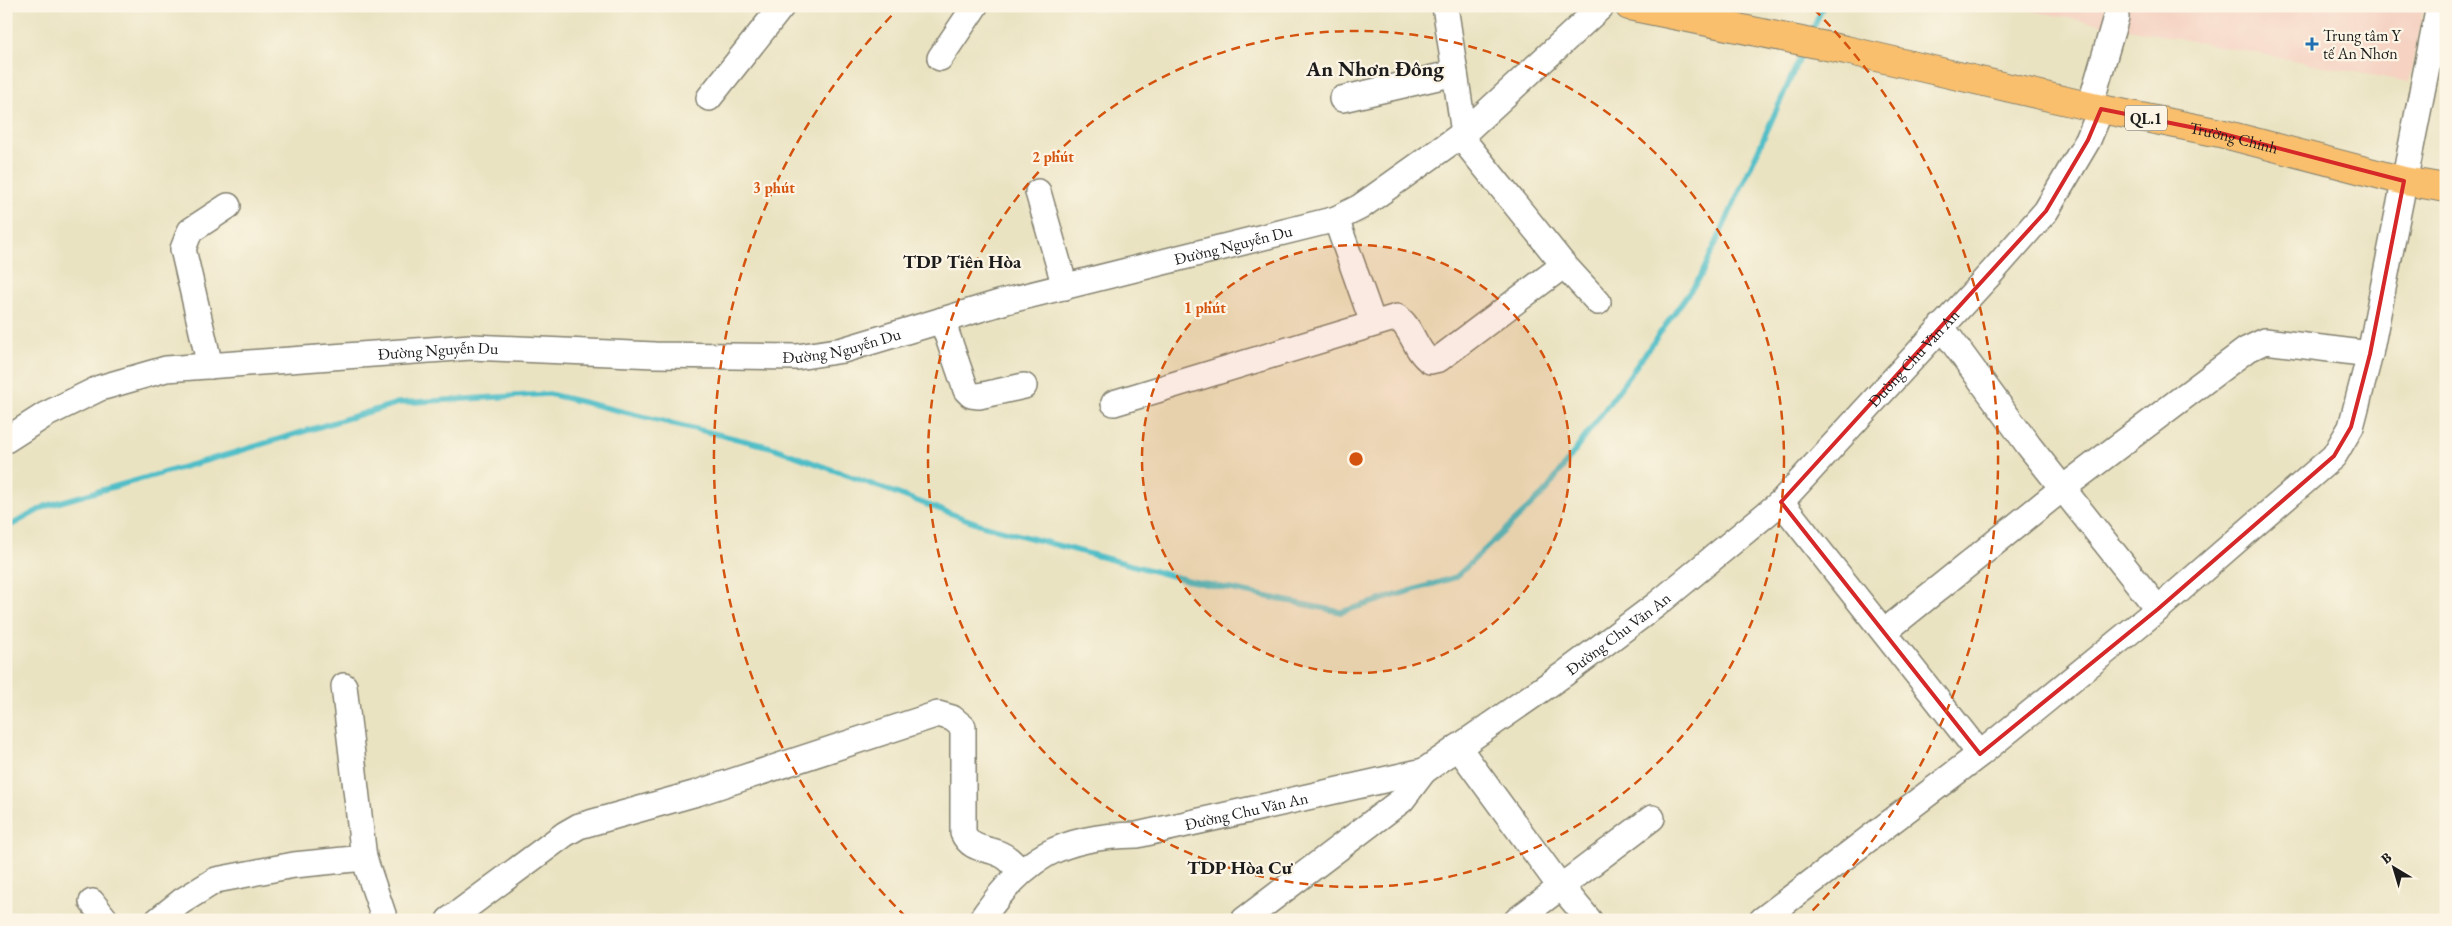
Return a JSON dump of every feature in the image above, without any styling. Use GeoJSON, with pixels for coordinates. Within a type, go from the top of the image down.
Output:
{"type":"FeatureCollection","features":[{"type":"Feature","properties":{"kind":"main road","name":"Trường Chinh"},"geometry":{"type":"LineString","coordinates":[[1629,6],[1846,50],[2220,133],[2404,181],[2446,188]]}},
{"type":"Feature","properties":{"kind":"street"},"geometry":{"type":"LineString","coordinates":[[709,98],[782,6]]}},
{"type":"Feature","properties":{"kind":"street"},"geometry":{"type":"LineString","coordinates":[[940,58],[975,6]]}},
{"type":"Feature","properties":{"kind":"street"},"geometry":{"type":"LineString","coordinates":[[1445,6],[1462,135],[1564,265],[1598,302]]}},
{"type":"Feature","properties":{"kind":"street","name":"Đường Nguyễn Du"},"geometry":{"type":"LineString","coordinates":[[6,440],[45,415],[100,388],[166,370],[471,347],[656,355],[797,357],[843,350],[1065,286],[1336,219],[1360,207],[1462,135],[1602,6]]}},
{"type":"Feature","properties":{"kind":"street"},"geometry":{"type":"LineString","coordinates":[[1762,920],[1980,754],[2158,609],[2334,456],[2351,427],[2370,354],[2440,6]]}},
{"type":"Feature","properties":{"kind":"street","name":"Đường Chu Văn An"},"geometry":{"type":"LineString","coordinates":[[981,920],[1020,871],[1042,856],[1075,842],[1107,835],[1137,835],[1424,771],[1564,674],[1656,605],[1781,502],[2046,211],[2088,140],[2116,17]]}},
{"type":"Feature","properties":{"kind":"street"},"geometry":{"type":"LineString","coordinates":[[1342,99],[1455,73]]}},
{"type":"Feature","properties":{"kind":"street"},"geometry":{"type":"LineString","coordinates":[[1038,192],[1065,286]]}},
{"type":"Feature","properties":{"kind":"street"},"geometry":{"type":"LineString","coordinates":[[210,366],[183,249],[190,231],[228,206]]}},
{"type":"Feature","properties":{"kind":"street"},"geometry":{"type":"LineString","coordinates":[[1336,219],[1373,323]]}},
{"type":"Feature","properties":{"kind":"street"},"geometry":{"type":"LineString","coordinates":[[1114,403],[1397,317],[1406,323],[1422,356],[1430,361],[1439,358],[1564,265]]}},
{"type":"Feature","properties":{"kind":"street"},"geometry":{"type":"LineString","coordinates":[[942,320],[966,390],[971,395],[979,396],[1024,386]]}},
{"type":"Feature","properties":{"kind":"street"},"geometry":{"type":"LineString","coordinates":[[1941,326],[2063,488],[2158,609]]}},
{"type":"Feature","properties":{"kind":"street"},"geometry":{"type":"LineString","coordinates":[[1884,632],[2063,488],[2246,350],[2265,341],[2370,354]]}},
{"type":"Feature","properties":{"kind":"street"},"geometry":{"type":"LineString","coordinates":[[1781,502],[1980,754]]}},
{"type":"Feature","properties":{"kind":"street"},"geometry":{"type":"LineString","coordinates":[[344,686],[364,858],[385,920]]}},
{"type":"Feature","properties":{"kind":"street"},"geometry":{"type":"LineString","coordinates":[[449,920],[565,834],[579,826],[697,793],[938,714],[952,718],[963,727],[963,833],[967,842],[974,847],[1003,855],[1020,871]]}},
{"type":"Feature","properties":{"kind":"street"},"geometry":{"type":"LineString","coordinates":[[1458,747],[1561,886],[1589,920]]}},
{"type":"Feature","properties":{"kind":"street"},"geometry":{"type":"LineString","coordinates":[[1244,920],[1402,800],[1424,771]]}},
{"type":"Feature","properties":{"kind":"street"},"geometry":{"type":"LineString","coordinates":[[1517,920],[1652,818]]}},
{"type":"Feature","properties":{"kind":"street"},"geometry":{"type":"LineString","coordinates":[[158,920],[182,901],[216,880],[294,864],[364,858]]}},
{"type":"Feature","properties":{"kind":"highlighted area"},"geometry":{"type":"Polygon","coordinates":[[[2101,109],[2220,133],[2404,181],[2370,354],[2351,427],[2334,456],[2158,609],[1980,754],[1781,502],[2046,211],[2088,140],[2101,109]]]}},
{"type":"Feature","properties":{"kind":"shaded area","name":"Trung tâm Y tế An Nhơn"},"geometry":{"type":"Polygon","coordinates":[[[2005,6],[2424,6],[2409,82],[2005,6]]]}},
{"type":"Feature","properties":{"kind":"waterway"},"geometry":{"type":"LineString","coordinates":[[1810,36],[1823,6]]}},
{"type":"Feature","properties":{"kind":"waterway"},"geometry":{"type":"LineString","coordinates":[[6,528],[46,506],[233,453],[398,403],[549,394],[771,447],[982,525],[1191,581],[1341,612],[1456,577],[1546,491],[1701,276],[1804,49]]}},
{"type":"Feature","properties":{"kind":"place","name":"Trung tâm Y tế An Nhơn"},"geometry":{"type":"Point","coordinates":[2312,44]}},
{"type":"Feature","properties":{"kind":"district","name":"An Nhơn Đông"},"geometry":{"type":"Point","coordinates":[1375,68]}},
{"type":"Feature","properties":{"kind":"district","name":"TDP Tiên Hòa"},"geometry":{"type":"Point","coordinates":[962,261]}},
{"type":"Feature","properties":{"kind":"district","name":"TDP Hòa Cư"},"geometry":{"type":"Point","coordinates":[1240,867]}}]}
